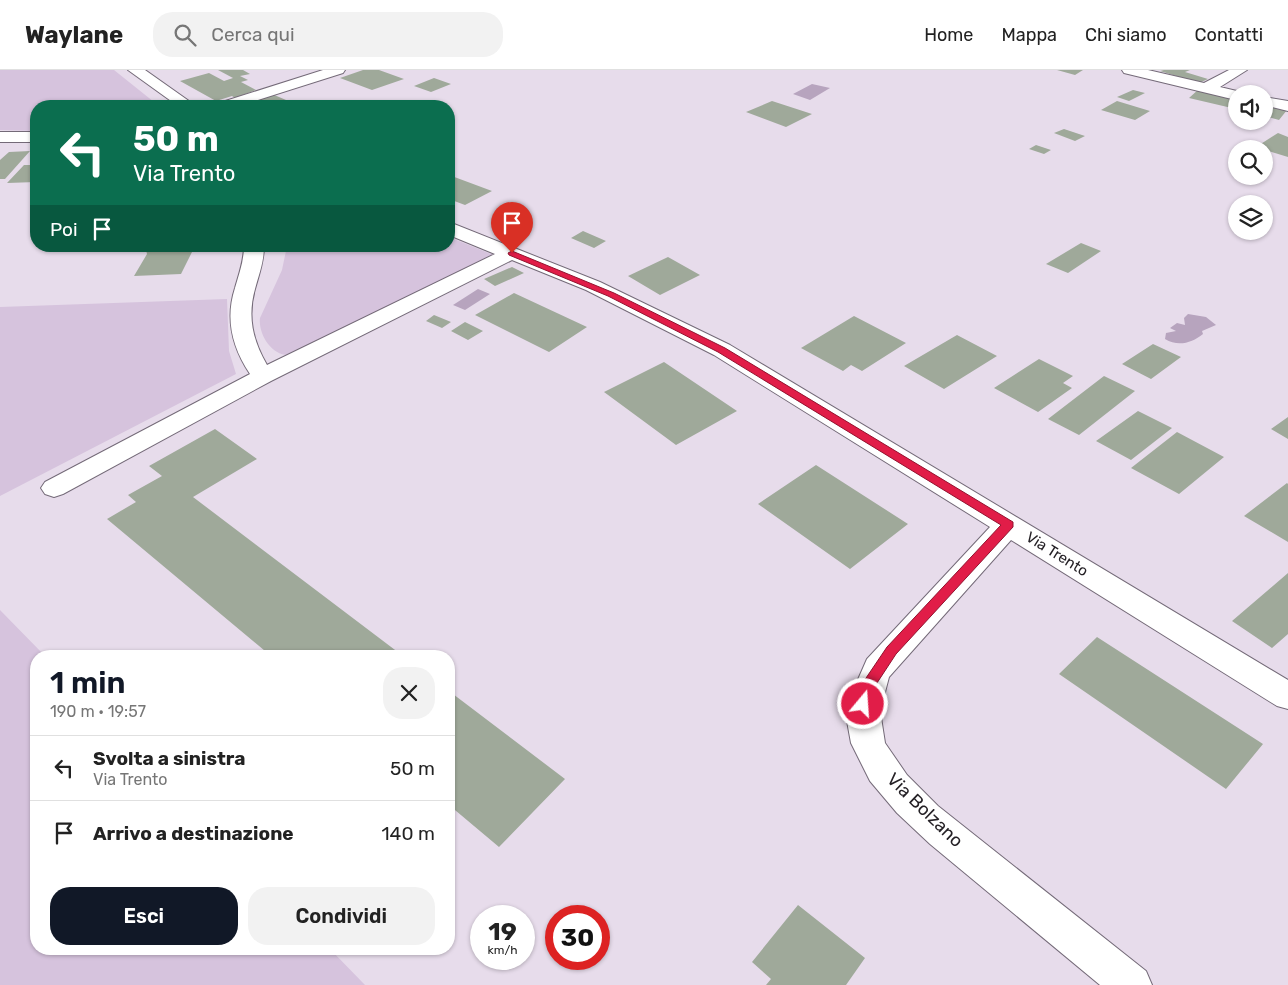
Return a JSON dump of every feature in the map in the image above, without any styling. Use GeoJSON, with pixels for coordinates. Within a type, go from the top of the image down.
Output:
{"type":"FeatureCollection","features":[{"type":"Feature","properties":{"kind":"street"},"geometry":{"type":"LineString","coordinates":[[135,70],[179,100]]}},
{"type":"Feature","properties":{"kind":"street"},"geometry":{"type":"LineString","coordinates":[[243,100],[338,70]]}},
{"type":"Feature","properties":{"kind":"street"},"geometry":{"type":"LineString","coordinates":[[1129,70],[1228,92]]}},
{"type":"Feature","properties":{"kind":"street"},"geometry":{"type":"LineString","coordinates":[[1206,88],[1240,70]]}},
{"type":"Feature","properties":{"kind":"street"},"geometry":{"type":"LineString","coordinates":[[1273,103],[1288,106]]}},
{"type":"Feature","properties":{"kind":"street"},"geometry":{"type":"LineString","coordinates":[[0,137],[30,137]]}},
{"type":"Feature","properties":{"kind":"street","name":"Via Trento"},"geometry":{"type":"LineString","coordinates":[[455,230],[602,290],[722,350],[1288,696]]}},
{"type":"Feature","properties":{"kind":"street"},"geometry":{"type":"LineString","coordinates":[[254,252],[253,267],[241,300],[240,330],[245,347],[263,376]]}},
{"type":"Feature","properties":{"kind":"street"},"geometry":{"type":"LineString","coordinates":[[54,488],[263,376],[512,253]]}},
{"type":"Feature","properties":{"kind":"street","name":"Via Bolzano"},"geometry":{"type":"LineString","coordinates":[[1008,525],[878,668],[868,684],[863,704],[865,733],[873,755],[888,778],[934,823],[1132,985]]}},
{"type":"Feature","properties":{"kind":"shaded area"},"geometry":{"type":"Polygon","coordinates":[[[0,70],[114,70],[152,100],[30,100],[30,131],[0,130],[0,70]]]}},
{"type":"Feature","properties":{"kind":"shaded area"},"geometry":{"type":"Polygon","coordinates":[[[812,84],[830,88],[810,100],[793,94],[812,84]]]}},
{"type":"Feature","properties":{"kind":"shaded area"},"geometry":{"type":"Polygon","coordinates":[[[455,239],[496,256],[288,355],[282,354],[271,347],[263,336],[260,324],[260,318],[282,270],[286,252],[455,252],[455,239]]]}},
{"type":"Feature","properties":{"kind":"shaded area"},"geometry":{"type":"Polygon","coordinates":[[[478,289],[490,294],[465,310],[453,305],[478,289]]]}},
{"type":"Feature","properties":{"kind":"shaded area"},"geometry":{"type":"Polygon","coordinates":[[[227,299],[229,351],[236,374],[0,496],[0,307],[227,299]]]}},
{"type":"Feature","properties":{"kind":"shaded area"},"geometry":{"type":"Polygon","coordinates":[[[1188,314],[1206,317],[1216,325],[1202,331],[1203,334],[1190,342],[1175,343],[1165,339],[1166,333],[1176,331],[1170,328],[1177,323],[1185,325],[1184,318],[1188,314]]]}},
{"type":"Feature","properties":{"kind":"shaded area"},"geometry":{"type":"Polygon","coordinates":[[[0,610],[39,650],[30,650],[30,955],[336,955],[365,985],[0,985],[0,610]]]}},
{"type":"Feature","properties":{"kind":"building"},"geometry":{"type":"Polygon","coordinates":[[[218,70],[243,70],[250,74],[240,76],[248,80],[241,82],[256,90],[235,98],[232,96],[214,100],[180,81],[209,73],[224,81],[233,78],[218,70]]]}},
{"type":"Feature","properties":{"kind":"building"},"geometry":{"type":"Polygon","coordinates":[[[363,70],[379,70],[404,79],[372,90],[340,78],[363,70]]]}},
{"type":"Feature","properties":{"kind":"building"},"geometry":{"type":"Polygon","coordinates":[[[1057,70],[1083,70],[1075,75],[1057,70]]]}},
{"type":"Feature","properties":{"kind":"building"},"geometry":{"type":"Polygon","coordinates":[[[1190,70],[1185,72],[1208,79],[1199,83],[1160,71],[1190,70]]]}},
{"type":"Feature","properties":{"kind":"building"},"geometry":{"type":"Polygon","coordinates":[[[434,78],[451,84],[431,92],[414,86],[434,78]]]}},
{"type":"Feature","properties":{"kind":"building"},"geometry":{"type":"Polygon","coordinates":[[[1199,89],[1228,96],[1228,107],[1189,98],[1199,89]]]}},
{"type":"Feature","properties":{"kind":"building"},"geometry":{"type":"Polygon","coordinates":[[[1133,90],[1145,93],[1129,101],[1117,97],[1133,90]]]}},
{"type":"Feature","properties":{"kind":"building"},"geometry":{"type":"Polygon","coordinates":[[[272,94],[286,100],[254,100],[272,94]]]}},
{"type":"Feature","properties":{"kind":"building"},"geometry":{"type":"Polygon","coordinates":[[[772,101],[812,114],[786,127],[746,112],[772,101]]]}},
{"type":"Feature","properties":{"kind":"building"},"geometry":{"type":"Polygon","coordinates":[[[1117,101],[1150,111],[1135,120],[1101,110],[1117,101]]]}},
{"type":"Feature","properties":{"kind":"building"},"geometry":{"type":"Polygon","coordinates":[[[1273,107],[1287,110],[1279,120],[1273,118],[1273,107]]]}},
{"type":"Feature","properties":{"kind":"building"},"geometry":{"type":"Polygon","coordinates":[[[1064,129],[1085,136],[1075,141],[1054,133],[1064,129]]]}},
{"type":"Feature","properties":{"kind":"building"},"geometry":{"type":"Polygon","coordinates":[[[1278,133],[1288,137],[1288,157],[1273,152],[1273,140],[1267,140],[1278,133]]]}},
{"type":"Feature","properties":{"kind":"building"},"geometry":{"type":"Polygon","coordinates":[[[1036,145],[1051,150],[1044,154],[1029,149],[1036,145]]]}},
{"type":"Feature","properties":{"kind":"building"},"geometry":{"type":"Polygon","coordinates":[[[30,151],[5,179],[0,179],[0,160],[9,152],[30,151]]]}},
{"type":"Feature","properties":{"kind":"building"},"geometry":{"type":"Polygon","coordinates":[[[24,165],[30,165],[30,182],[7,183],[24,165]]]}},
{"type":"Feature","properties":{"kind":"building"},"geometry":{"type":"Polygon","coordinates":[[[455,177],[492,191],[465,205],[455,201],[455,177]]]}},
{"type":"Feature","properties":{"kind":"building"},"geometry":{"type":"Polygon","coordinates":[[[583,231],[606,241],[594,248],[571,238],[583,231]]]}},
{"type":"Feature","properties":{"kind":"building"},"geometry":{"type":"Polygon","coordinates":[[[1081,243],[1101,251],[1068,273],[1046,264],[1081,243]]]}},
{"type":"Feature","properties":{"kind":"building"},"geometry":{"type":"Polygon","coordinates":[[[146,252],[192,252],[181,274],[134,276],[146,252]]]}},
{"type":"Feature","properties":{"kind":"building"},"geometry":{"type":"Polygon","coordinates":[[[668,257],[700,275],[660,295],[628,276],[668,257]]]}},
{"type":"Feature","properties":{"kind":"building"},"geometry":{"type":"Polygon","coordinates":[[[512,267],[524,273],[495,286],[484,279],[512,267]]]}},
{"type":"Feature","properties":{"kind":"building"},"geometry":{"type":"Polygon","coordinates":[[[514,293],[587,327],[549,352],[475,315],[514,293]]]}},
{"type":"Feature","properties":{"kind":"building"},"geometry":{"type":"Polygon","coordinates":[[[434,315],[451,322],[442,328],[426,321],[434,315]]]}},
{"type":"Feature","properties":{"kind":"building"},"geometry":{"type":"Polygon","coordinates":[[[854,316],[906,343],[862,371],[851,365],[843,371],[801,348],[854,316]]]}},
{"type":"Feature","properties":{"kind":"building"},"geometry":{"type":"Polygon","coordinates":[[[465,322],[483,331],[468,340],[451,331],[465,322]]]}},
{"type":"Feature","properties":{"kind":"building"},"geometry":{"type":"Polygon","coordinates":[[[957,335],[997,356],[944,389],[904,366],[957,335]]]}},
{"type":"Feature","properties":{"kind":"building"},"geometry":{"type":"Polygon","coordinates":[[[1153,344],[1181,357],[1151,379],[1122,364],[1153,344]]]}},
{"type":"Feature","properties":{"kind":"building"},"geometry":{"type":"Polygon","coordinates":[[[1039,359],[1073,376],[1063,383],[1072,388],[1038,412],[994,388],[1039,359]]]}},
{"type":"Feature","properties":{"kind":"building"},"geometry":{"type":"Polygon","coordinates":[[[664,362],[737,411],[676,445],[604,392],[664,362]]]}},
{"type":"Feature","properties":{"kind":"building"},"geometry":{"type":"Polygon","coordinates":[[[1104,376],[1135,391],[1079,435],[1048,419],[1104,376]]]}},
{"type":"Feature","properties":{"kind":"building"},"geometry":{"type":"Polygon","coordinates":[[[1138,411],[1172,428],[1131,460],[1096,441],[1138,411]]]}},
{"type":"Feature","properties":{"kind":"building"},"geometry":{"type":"Polygon","coordinates":[[[1288,417],[1288,439],[1271,429],[1288,417]]]}},
{"type":"Feature","properties":{"kind":"building"},"geometry":{"type":"Polygon","coordinates":[[[215,429],[257,459],[193,497],[395,650],[264,650],[107,519],[136,502],[128,495],[162,476],[149,466],[215,429]]]}},
{"type":"Feature","properties":{"kind":"building"},"geometry":{"type":"Polygon","coordinates":[[[1177,432],[1224,457],[1179,494],[1131,468],[1177,432]]]}},
{"type":"Feature","properties":{"kind":"building"},"geometry":{"type":"Polygon","coordinates":[[[816,465],[908,524],[850,569],[758,504],[816,465]]]}},
{"type":"Feature","properties":{"kind":"building"},"geometry":{"type":"Polygon","coordinates":[[[1288,484],[1288,542],[1244,516],[1288,484]]]}},
{"type":"Feature","properties":{"kind":"building"},"geometry":{"type":"Polygon","coordinates":[[[1288,573],[1288,634],[1272,648],[1232,621],[1288,573]]]}},
{"type":"Feature","properties":{"kind":"building"},"geometry":{"type":"Polygon","coordinates":[[[1097,637],[1263,744],[1226,789],[1059,674],[1097,637]]]}},
{"type":"Feature","properties":{"kind":"building"},"geometry":{"type":"Polygon","coordinates":[[[455,696],[565,779],[499,847],[455,810],[455,696]]]}},
{"type":"Feature","properties":{"kind":"building"},"geometry":{"type":"Polygon","coordinates":[[[798,905],[865,958],[846,985],[766,985],[771,979],[752,962],[798,905]]]}},
{"type":"Feature","properties":{"kind":"route"},"geometry":{"type":"LineString","coordinates":[[512,253],[611,294],[722,350],[1008,525],[891,650],[868,684],[863,704]]}}]}
